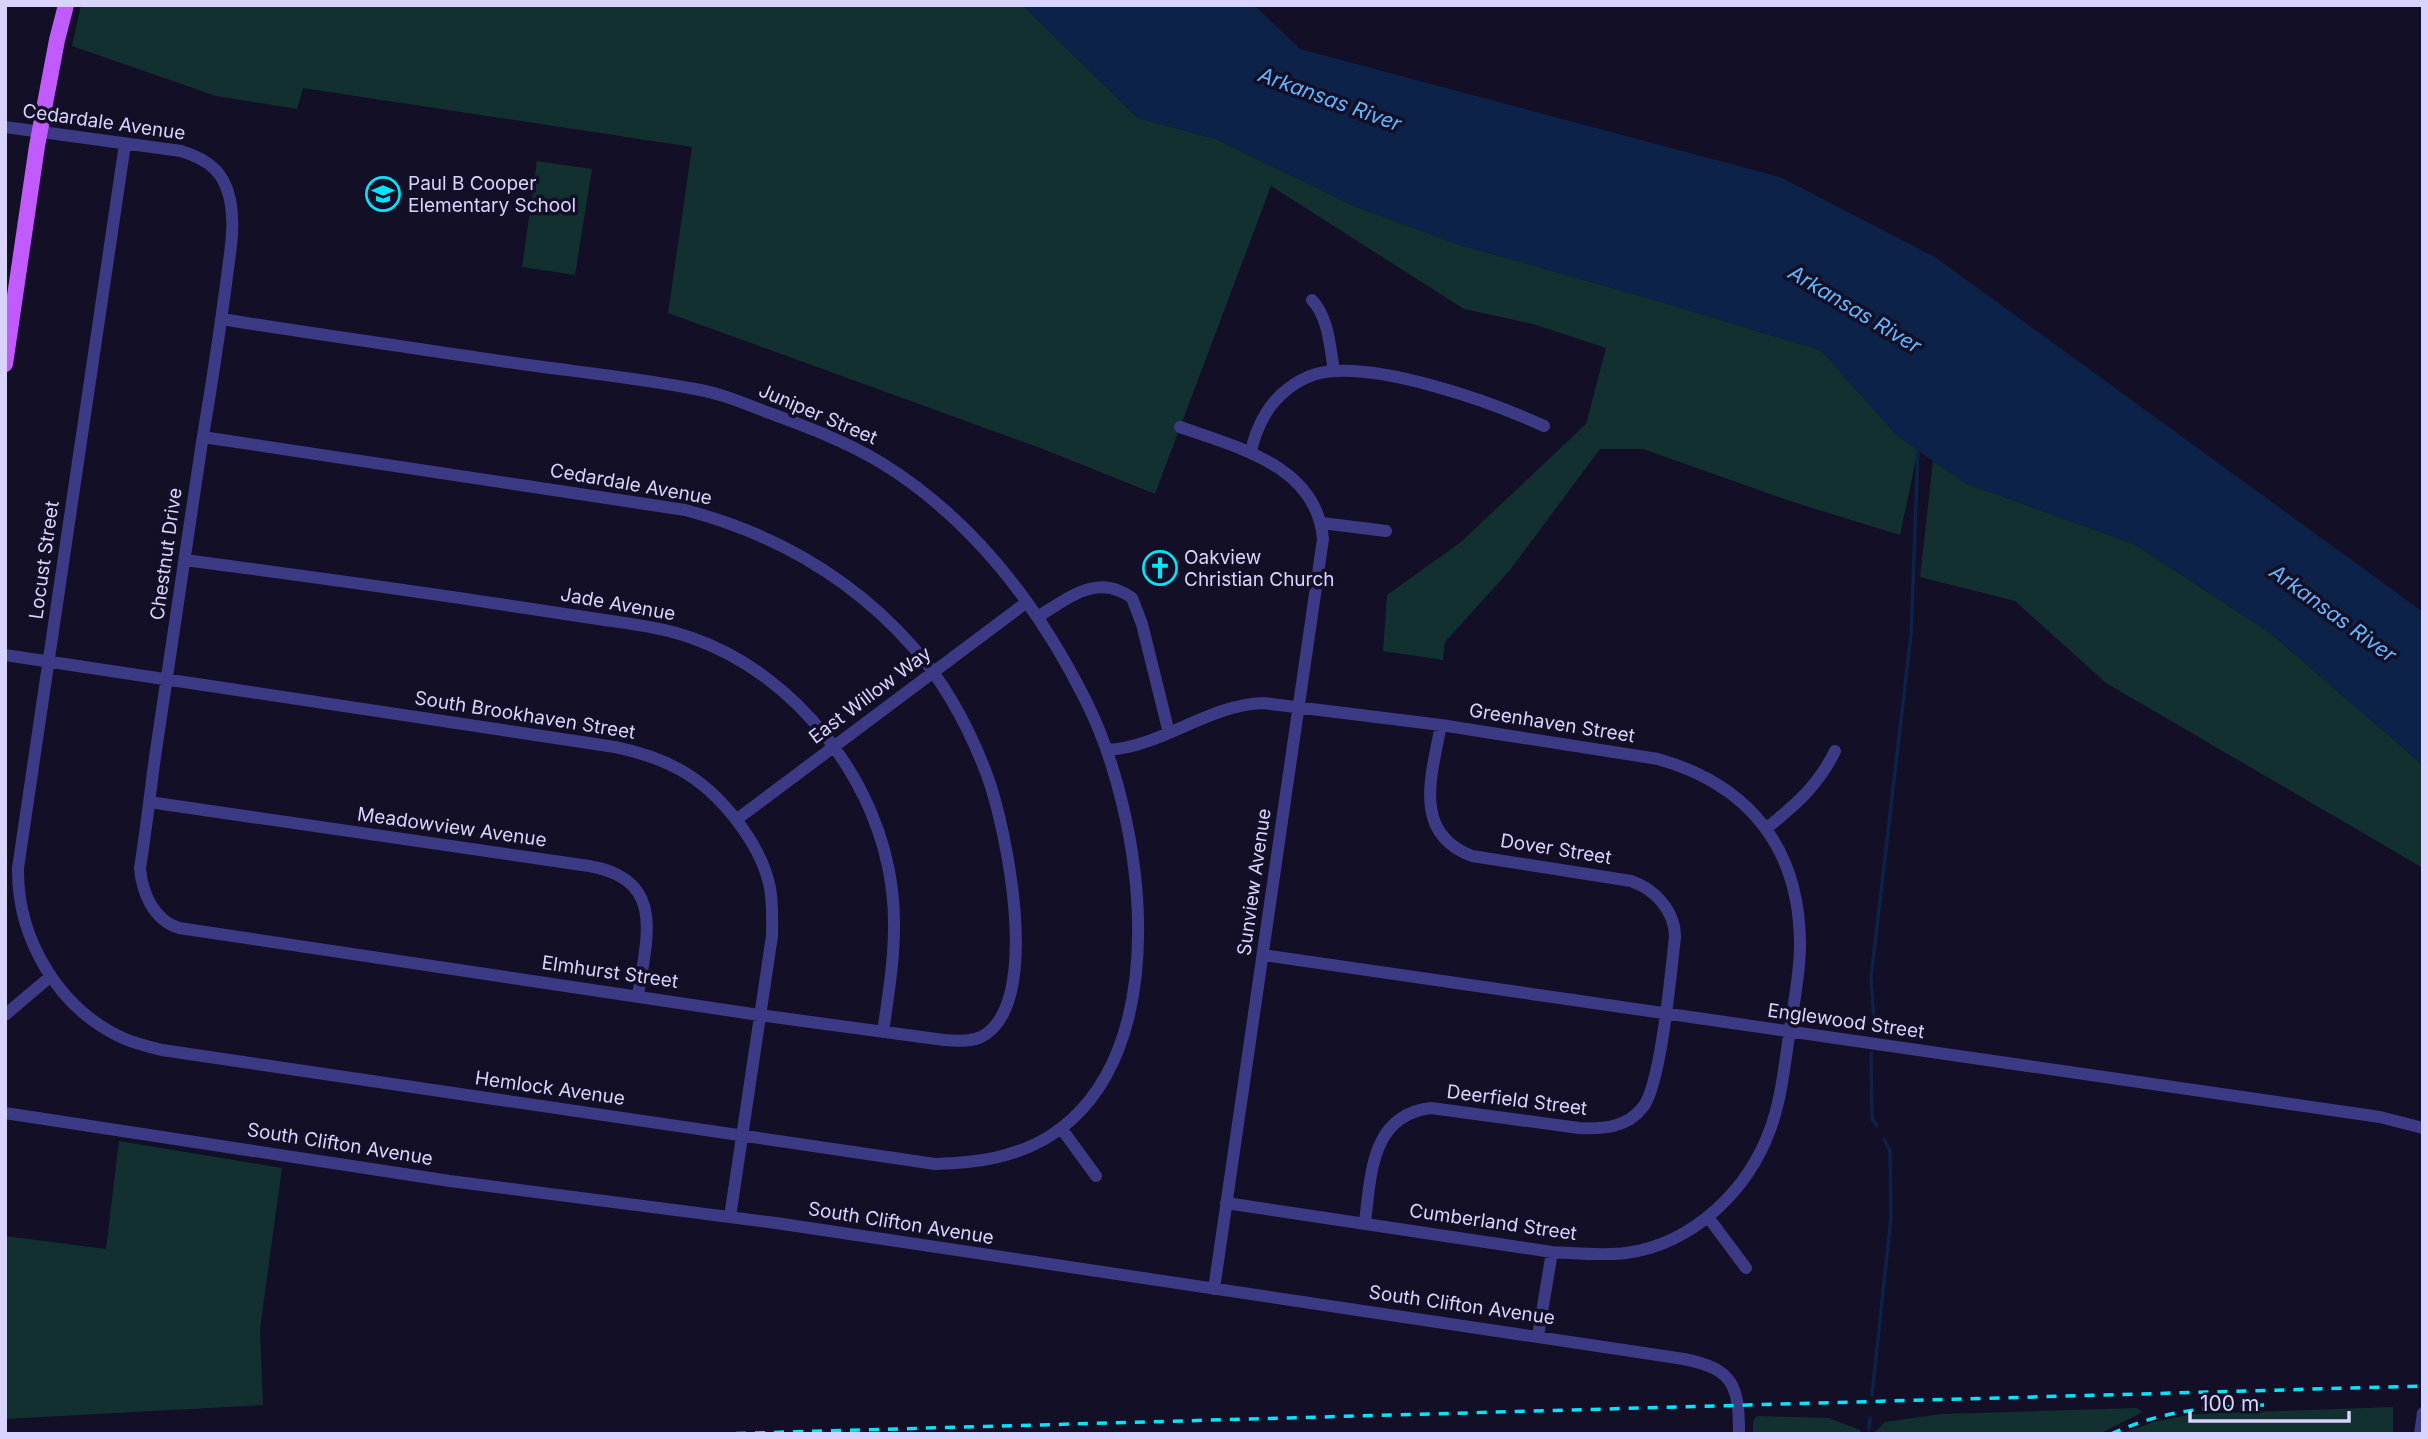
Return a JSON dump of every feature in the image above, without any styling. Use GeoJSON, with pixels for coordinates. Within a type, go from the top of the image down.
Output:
{"type":"FeatureCollection","features":[{"type":"Feature","properties":{"kind":"main road"},"geometry":{"type":"LineString","coordinates":[[5,363],[40,132],[66,5]]}},
{"type":"Feature","properties":{"kind":"street","name":"Cedardale Avenue"},"geometry":{"type":"LineString","coordinates":[[5,127],[181,151],[211,164],[225,186]]}},
{"type":"Feature","properties":{"kind":"street","name":"Locust Street"},"geometry":{"type":"LineString","coordinates":[[51,976],[27,929],[18,878],[125,144]]}},
{"type":"Feature","properties":{"kind":"street","name":"Chestnut Drive"},"geometry":{"type":"LineString","coordinates":[[166,921],[153,909],[141,883],[141,867],[166,681],[221,319],[232,221],[231,204],[225,186]]}},
{"type":"Feature","properties":{"kind":"street"},"geometry":{"type":"LineString","coordinates":[[1312,300],[1324,320],[1334,371]]}},
{"type":"Feature","properties":{"kind":"street","name":"Juniper Street"},"geometry":{"type":"LineString","coordinates":[[221,319],[695,388],[817,430],[848,445],[909,481],[941,506],[990,552],[1060,652],[1087,703],[1107,750],[1121,797],[1133,869],[1137,942],[1133,997],[1119,1050],[1104,1079],[1079,1112],[1061,1128]]}},
{"type":"Feature","properties":{"kind":"street"},"geometry":{"type":"LineString","coordinates":[[1180,427],[1251,453],[1252,442],[1262,420],[1279,396],[1305,378],[1334,371],[1372,372],[1467,396],[1545,426]]}},
{"type":"Feature","properties":{"kind":"street","name":"Cedardale Avenue"},"geometry":{"type":"LineString","coordinates":[[203,437],[652,504],[717,519],[762,536],[844,584],[914,648],[948,696],[975,747],[1002,823],[1013,893],[1013,977]]}},
{"type":"Feature","properties":{"kind":"street","name":"Sunview Avenue"},"geometry":{"type":"LineString","coordinates":[[1214,1289],[1323,539],[1321,523],[1312,500],[1287,474],[1251,453]]}},
{"type":"Feature","properties":{"kind":"street"},"geometry":{"type":"LineString","coordinates":[[1321,523],[1386,531]]}},
{"type":"Feature","properties":{"kind":"street","name":"Jade Avenue"},"geometry":{"type":"LineString","coordinates":[[185,560],[623,622],[675,633],[726,652],[769,680],[812,721],[834,747],[869,806],[881,837],[890,876],[895,946],[883,1032]]}},
{"type":"Feature","properties":{"kind":"street"},"geometry":{"type":"LineString","coordinates":[[1037,617],[1086,587],[1115,590],[1132,598],[1142,624],[1169,733]]}},
{"type":"Feature","properties":{"kind":"street","name":"East Willow Way"},"geometry":{"type":"LineString","coordinates":[[736,820],[1027,602]]}},
{"type":"Feature","properties":{"kind":"street","name":"South Brookhaven Street"},"geometry":{"type":"LineString","coordinates":[[5,655],[631,750],[674,766],[712,791],[751,841],[762,862],[770,891],[772,936],[730,1217]]}},
{"type":"Feature","properties":{"kind":"street","name":"Greenhaven Street"},"geometry":{"type":"LineString","coordinates":[[1107,750],[1169,733],[1237,705],[1263,702],[1441,725],[1645,757],[1679,765],[1731,793],[1768,828],[1778,846],[1787,869],[1799,920],[1800,965],[1790,1032]]}},
{"type":"Feature","properties":{"kind":"street","name":"Dover Street"},"geometry":{"type":"LineString","coordinates":[[1441,725],[1430,799],[1435,827],[1461,852],[1472,856],[1631,881],[1648,889],[1666,908],[1675,928],[1664,1014]]}},
{"type":"Feature","properties":{"kind":"street"},"geometry":{"type":"LineString","coordinates":[[1768,828],[1807,794],[1823,774],[1835,751]]}},
{"type":"Feature","properties":{"kind":"street","name":"Meadowview Avenue"},"geometry":{"type":"LineString","coordinates":[[149,802],[589,866],[620,874],[636,889],[646,911],[647,939],[638,995]]}},
{"type":"Feature","properties":{"kind":"street","name":"Elmhurst Street"},"geometry":{"type":"LineString","coordinates":[[166,921],[180,928],[948,1040],[964,1041],[980,1037],[996,1023],[1005,1009],[1013,977]]}},
{"type":"Feature","properties":{"kind":"street","name":"Englewood Street"},"geometry":{"type":"LineString","coordinates":[[1263,955],[2380,1117],[2423,1129]]}},
{"type":"Feature","properties":{"kind":"street"},"geometry":{"type":"LineString","coordinates":[[5,1015],[51,976]]}},
{"type":"Feature","properties":{"kind":"street","name":"Hemlock Avenue"},"geometry":{"type":"LineString","coordinates":[[51,976],[69,998],[101,1025],[125,1039],[162,1050],[935,1164],[963,1163],[1009,1155],[1030,1147],[1061,1128]]}},
{"type":"Feature","properties":{"kind":"street","name":"Deerfield Street"},"geometry":{"type":"LineString","coordinates":[[1365,1222],[1381,1138],[1393,1123],[1410,1112],[1431,1108],[1591,1129],[1611,1127],[1632,1118],[1649,1098],[1654,1086],[1664,1014]]}},
{"type":"Feature","properties":{"kind":"street","name":"Cumberland Street"},"geometry":{"type":"LineString","coordinates":[[1226,1203],[1552,1252],[1587,1254],[1634,1251],[1673,1238],[1708,1217],[1733,1193],[1747,1174],[1765,1143],[1776,1109],[1790,1032]]}},
{"type":"Feature","properties":{"kind":"street","name":"South Clifton Avenue"},"geometry":{"type":"LineString","coordinates":[[5,1113],[450,1181],[730,1217],[1684,1359],[1714,1368],[1732,1382],[1740,1406],[1740,1434]]}},
{"type":"Feature","properties":{"kind":"street"},"geometry":{"type":"LineString","coordinates":[[1061,1128],[1096,1176]]}},
{"type":"Feature","properties":{"kind":"street"},"geometry":{"type":"LineString","coordinates":[[1708,1217],[1746,1268]]}},
{"type":"Feature","properties":{"kind":"street"},"geometry":{"type":"LineString","coordinates":[[1538,1336],[1552,1252]]}},
{"type":"Feature","properties":{"kind":"street"},"geometry":{"type":"LineString","coordinates":[[2420,1434],[2423,1413]]}},
{"type":"Feature","properties":{"kind":"green space"},"geometry":{"type":"Polygon","coordinates":[[[81,5],[1022,5],[1138,118],[1216,139],[1354,206],[1457,244],[1820,350],[1918,450],[1900,535],[1793,502],[1643,449],[1600,449],[1510,570],[1445,642],[1443,660],[1383,651],[1387,595],[1461,542],[1586,424],[1606,348],[1533,324],[1464,309],[1271,186],[1155,494],[1043,449],[668,313],[692,147],[303,88],[297,109],[216,96],[72,46],[81,5]]]}},
{"type":"Feature","properties":{"kind":"green space"},"geometry":{"type":"Polygon","coordinates":[[[537,161],[592,169],[575,275],[522,267],[537,161]]]}},
{"type":"Feature","properties":{"kind":"green space"},"geometry":{"type":"Polygon","coordinates":[[[1933,461],[1965,483],[2134,544],[2269,632],[2423,765],[2423,868],[2106,683],[2015,601],[1920,577],[1933,461]]]}},
{"type":"Feature","properties":{"kind":"green space"},"geometry":{"type":"Polygon","coordinates":[[[119,1141],[282,1168],[260,1329],[263,1405],[5,1419],[5,1236],[106,1249],[119,1141]]]}},
{"type":"Feature","properties":{"kind":"green space"},"geometry":{"type":"Polygon","coordinates":[[[2393,1407],[2393,1434],[2119,1434],[2154,1422],[2192,1414],[2393,1407]]]}},
{"type":"Feature","properties":{"kind":"green space"},"geometry":{"type":"Polygon","coordinates":[[[2136,1408],[2143,1412],[2099,1434],[1873,1434],[1885,1422],[1942,1414],[2136,1408]]]}},
{"type":"Feature","properties":{"kind":"green space"},"geometry":{"type":"Polygon","coordinates":[[[1757,1416],[1829,1418],[1860,1430],[1862,1434],[1753,1434],[1753,1421],[1757,1416]]]}},
{"type":"Feature","properties":{"kind":"water","name":"Arkansas River"},"geometry":{"type":"Polygon","coordinates":[[[1022,5],[1254,5],[1300,49],[1780,177],[1935,257],[2423,612],[2423,765],[2269,632],[2134,544],[1965,483],[1897,436],[1820,350],[1457,244],[1354,206],[1216,139],[1138,118],[1022,5]]]}},
{"type":"Feature","properties":{"kind":"waterway"},"geometry":{"type":"LineString","coordinates":[[1874,1020],[1871,978],[1911,634],[1918,450]]}},
{"type":"Feature","properties":{"kind":"waterway"},"geometry":{"type":"LineString","coordinates":[[1871,1053],[1872,1119],[1877,1126]]}},
{"type":"Feature","properties":{"kind":"waterway"},"geometry":{"type":"LineString","coordinates":[[1872,1395],[1891,1217],[1890,1151],[1884,1139]]}},
{"type":"Feature","properties":{"kind":"waterway"},"geometry":{"type":"LineString","coordinates":[[1869,1429],[1870,1418]]}},
{"type":"Feature","properties":{"kind":"railway"},"geometry":{"type":"LineString","coordinates":[[717,1434],[2423,1386]]}},
{"type":"Feature","properties":{"kind":"railway"},"geometry":{"type":"LineString","coordinates":[[2111,1434],[2149,1420],[2186,1411],[2264,1405]]}},
{"type":"Feature","properties":{"kind":"place","name":"Paul B Cooper Elementary School"},"geometry":{"type":"Point","coordinates":[383,194]}},
{"type":"Feature","properties":{"kind":"place","name":"Oakview Christian Church"},"geometry":{"type":"Point","coordinates":[1160,568]}}]}
